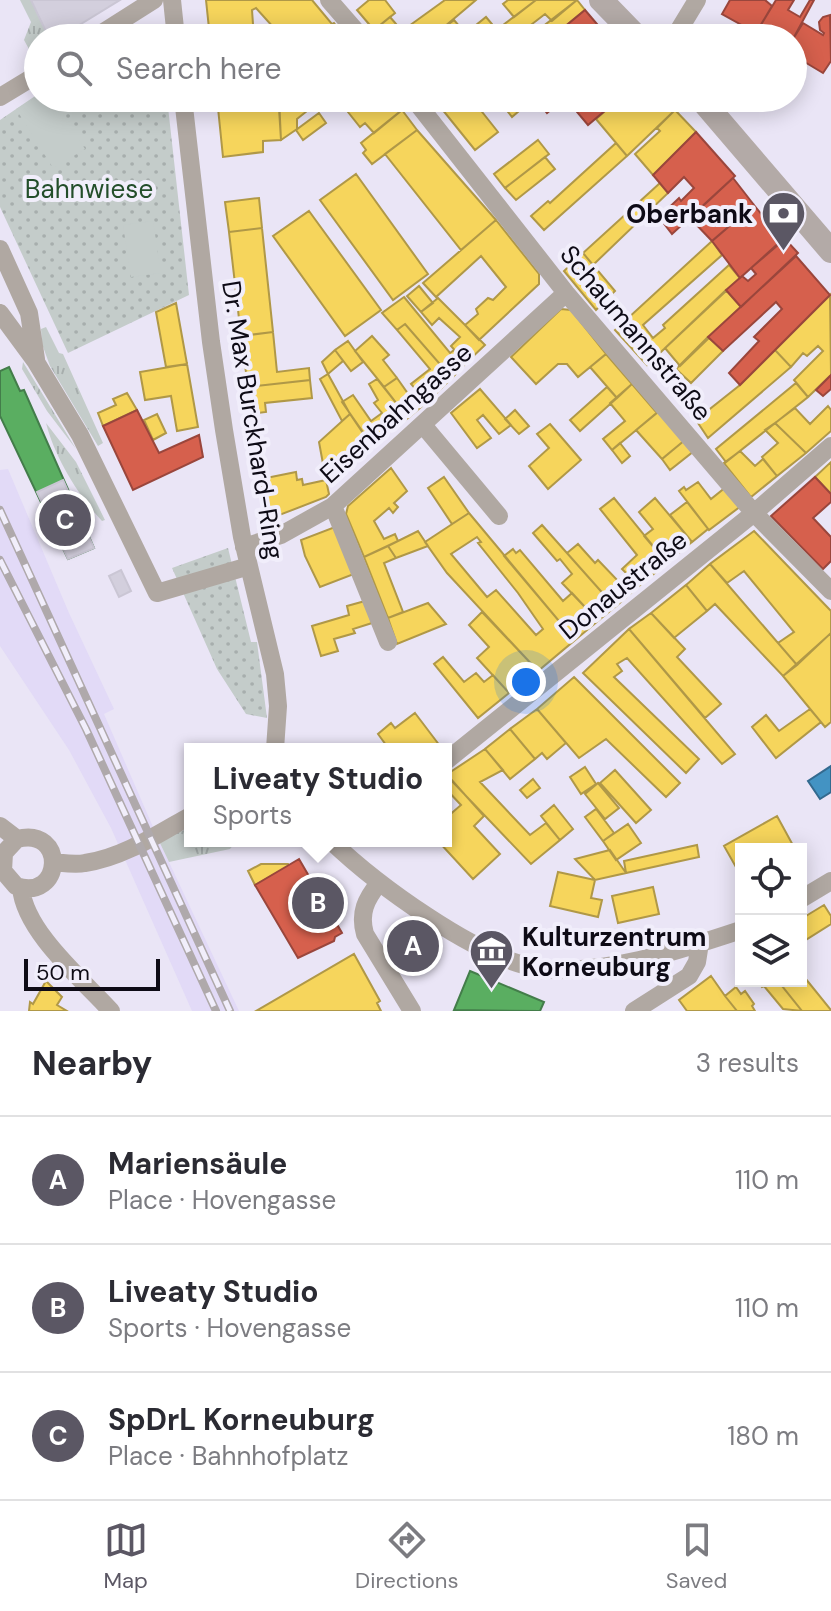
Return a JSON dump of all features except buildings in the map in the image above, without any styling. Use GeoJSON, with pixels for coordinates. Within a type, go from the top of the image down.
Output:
{"type":"FeatureCollection","features":[{"type":"Feature","properties":{"kind":"main road"},"geometry":{"type":"LineString","coordinates":[[601,0],[624,24]]}},
{"type":"Feature","properties":{"kind":"main road"},"geometry":{"type":"LineString","coordinates":[[712,112],[831,251]]}},
{"type":"Feature","properties":{"kind":"street"},"geometry":{"type":"LineString","coordinates":[[116,24],[154,0]]}},
{"type":"Feature","properties":{"kind":"street"},"geometry":{"type":"LineString","coordinates":[[172,0],[175,24]]}},
{"type":"Feature","properties":{"kind":"street"},"geometry":{"type":"LineString","coordinates":[[329,0],[350,24]]}},
{"type":"Feature","properties":{"kind":"street"},"geometry":{"type":"LineString","coordinates":[[682,24],[697,0]]}},
{"type":"Feature","properties":{"kind":"street"},"geometry":{"type":"LineString","coordinates":[[0,97],[24,82]]}},
{"type":"Feature","properties":{"kind":"street","name":"Dr. Max Burckhard-Ring"},"geometry":{"type":"LineString","coordinates":[[185,112],[211,342],[244,547],[275,674],[278,706],[275,743]]}},
{"type":"Feature","properties":{"kind":"street","name":"Schaumannstraße"},"geometry":{"type":"LineString","coordinates":[[424,112],[566,293],[754,513],[831,591]]}},
{"type":"Feature","properties":{"kind":"street"},"geometry":{"type":"LineString","coordinates":[[0,249],[29,313],[36,362]]}},
{"type":"Feature","properties":{"kind":"street","name":"Eisenbahngasse"},"geometry":{"type":"LineString","coordinates":[[244,547],[281,535],[333,506],[566,293]]}},
{"type":"Feature","properties":{"kind":"street"},"geometry":{"type":"LineString","coordinates":[[0,313],[36,362],[80,435],[157,593],[249,566]]}},
{"type":"Feature","properties":{"kind":"street"},"geometry":{"type":"LineString","coordinates":[[423,425],[499,516]]}},
{"type":"Feature","properties":{"kind":"street","name":"Donaustraße"},"geometry":{"type":"LineString","coordinates":[[452,756],[754,513],[831,446]]}},
{"type":"Feature","properties":{"kind":"street"},"geometry":{"type":"LineString","coordinates":[[333,506],[388,642]]}},
{"type":"Feature","properties":{"kind":"street"},"geometry":{"type":"LineString","coordinates":[[53,862],[94,862],[184,819]]}},
{"type":"Feature","properties":{"kind":"street"},"geometry":{"type":"LineString","coordinates":[[0,826],[17,839]]}},
{"type":"Feature","properties":{"kind":"street"},"geometry":{"type":"LineString","coordinates":[[34,837],[48,847],[53,862],[46,880],[35,887],[21,888],[6,877],[2,865],[7,847],[17,839],[34,837]]}},
{"type":"Feature","properties":{"kind":"street"},"geometry":{"type":"LineString","coordinates":[[342,847],[379,883],[485,950],[520,965],[539,969],[600,967],[735,932]]}},
{"type":"Feature","properties":{"kind":"street"},"geometry":{"type":"LineString","coordinates":[[807,895],[831,881]]}},
{"type":"Feature","properties":{"kind":"street"},"geometry":{"type":"LineString","coordinates":[[379,883],[364,906],[362,924],[412,1011]]}},
{"type":"Feature","properties":{"kind":"street"},"geometry":{"type":"LineString","coordinates":[[21,888],[22,902],[36,926],[111,1011]]}},
{"type":"Feature","properties":{"kind":"street"},"geometry":{"type":"LineString","coordinates":[[634,1011],[689,976],[697,962],[700,943]]}},
{"type":"Feature","properties":{"kind":"shaded area"},"geometry":{"type":"Polygon","coordinates":[[[8,469],[114,709],[104,714],[160,843],[239,1011],[192,1011],[111,828],[69,750],[0,646],[0,470],[8,469]]]}},
{"type":"Feature","properties":{"kind":"green space"},"geometry":{"type":"Polygon","coordinates":[[[20,0],[31,0],[42,24],[31,22],[20,0]]]}},
{"type":"Feature","properties":{"kind":"green space","name":"Bahnwiese"},"geometry":{"type":"Polygon","coordinates":[[[24,104],[24,112],[169,112],[189,295],[68,353],[0,207],[0,120],[24,104]]]}},
{"type":"Feature","properties":{"kind":"green space"},"geometry":{"type":"Polygon","coordinates":[[[24,104],[24,112],[62,112],[85,149],[53,168],[16,109],[24,104]]]}},
{"type":"Feature","properties":{"kind":"green space"},"geometry":{"type":"Polygon","coordinates":[[[153,221],[161,273],[131,277],[123,225],[153,221]]]}},
{"type":"Feature","properties":{"kind":"green space"},"geometry":{"type":"Polygon","coordinates":[[[46,327],[59,353],[63,354],[103,443],[98,446],[50,366],[42,344],[41,329],[46,327]]]}},
{"type":"Feature","properties":{"kind":"green space"},"geometry":{"type":"Polygon","coordinates":[[[23,362],[76,449],[47,411],[22,369],[23,362]]]}},
{"type":"Feature","properties":{"kind":"green space"},"geometry":{"type":"Polygon","coordinates":[[[46,423],[76,462],[105,520],[102,521],[93,511],[68,475],[46,423]]]}},
{"type":"Feature","properties":{"kind":"green space"},"geometry":{"type":"Polygon","coordinates":[[[228,548],[251,642],[257,642],[267,718],[246,714],[217,669],[172,568],[228,548]]]}},
{"type":"Feature","properties":{"kind":"green space"},"geometry":{"type":"Polygon","coordinates":[[[184,830],[184,847],[232,847],[169,862],[158,839],[184,830]]]}},
{"type":"Feature","properties":{"kind":"railway"},"geometry":{"type":"LineString","coordinates":[[0,510],[230,1011]]}},
{"type":"Feature","properties":{"kind":"railway"},"geometry":{"type":"LineString","coordinates":[[0,560],[86,729],[216,1011]]}},
{"type":"Feature","properties":{"kind":"place","name":"Oberbank"},"geometry":{"type":"Point","coordinates":[784,253]}},
{"type":"Feature","properties":{"kind":"place","name":"SpDrL Korneuburg"},"geometry":{"type":"Point","coordinates":[65,520]}},
{"type":"Feature","properties":{"kind":"place","name":"Liveaty Studio"},"geometry":{"type":"Point","coordinates":[318,903]}},
{"type":"Feature","properties":{"kind":"place","name":"Mariensäule"},"geometry":{"type":"Point","coordinates":[413,946]}},
{"type":"Feature","properties":{"kind":"place","name":"Kulturzentrum Korneuburg"},"geometry":{"type":"Point","coordinates":[491,991]}}]}
